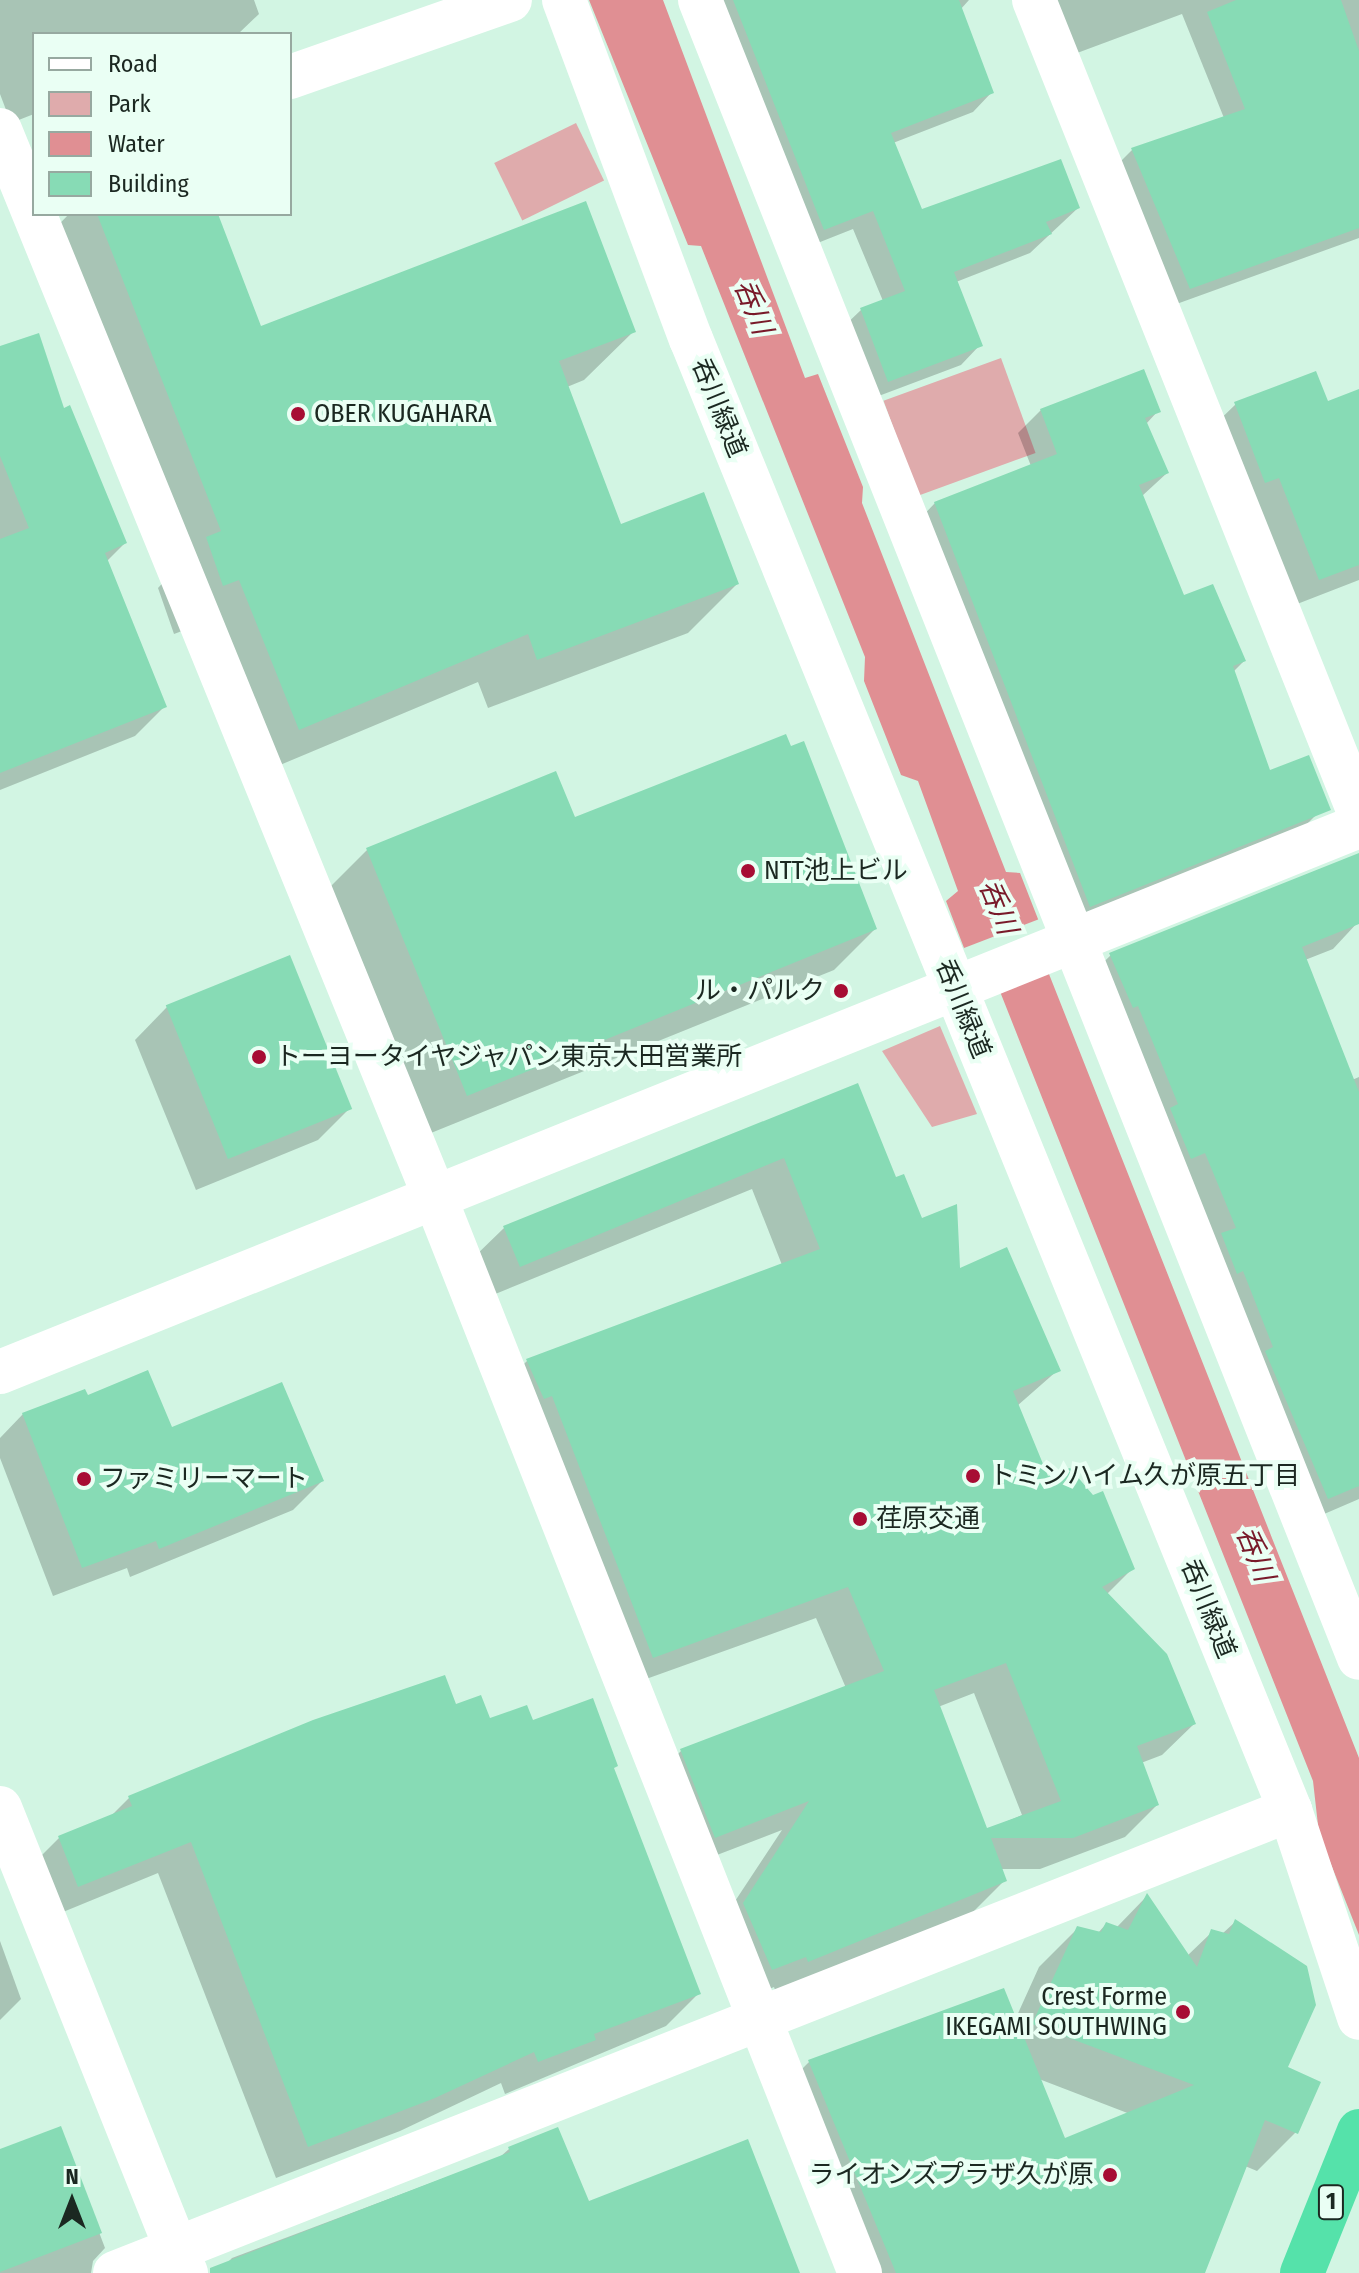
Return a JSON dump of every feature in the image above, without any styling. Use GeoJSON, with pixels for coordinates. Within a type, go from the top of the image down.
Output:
{"type":"FeatureCollection","features":[{"type":"Feature","properties":{"kind":"highway","name":"1"},"geometry":{"type":"LineString","coordinates":[[1302,2273],[1359,2131]]}},
{"type":"Feature","properties":{"kind":"street"},"geometry":{"type":"LineString","coordinates":[[292,76],[510,0]]}},
{"type":"Feature","properties":{"kind":"street","name":"呑川緑道"},"geometry":{"type":"LineString","coordinates":[[564,0],[691,339],[964,984],[1290,1810],[1359,2018]]}},
{"type":"Feature","properties":{"kind":"street"},"geometry":{"type":"LineString","coordinates":[[700,0],[1066,942],[1359,1658]]}},
{"type":"Feature","properties":{"kind":"street"},"geometry":{"type":"LineString","coordinates":[[1034,0],[1359,812]]}},
{"type":"Feature","properties":{"kind":"street"},"geometry":{"type":"LineString","coordinates":[[0,130],[32,209]]}},
{"type":"Feature","properties":{"kind":"street"},"geometry":{"type":"LineString","coordinates":[[35,216],[436,1200],[860,2273]]}},
{"type":"Feature","properties":{"kind":"street"},"geometry":{"type":"LineString","coordinates":[[0,1372],[436,1200],[1066,942],[1359,826]]}},
{"type":"Feature","properties":{"kind":"street"},"geometry":{"type":"LineString","coordinates":[[0,1808],[181,2261]]}},
{"type":"Feature","properties":{"kind":"street"},"geometry":{"type":"LineString","coordinates":[[115,2273],[181,2261],[759,2019],[1290,1810]]}},
{"type":"Feature","properties":{"kind":"green space"},"geometry":{"type":"Polygon","coordinates":[[[576,123],[604,181],[522,220],[494,163],[576,123]]]}},
{"type":"Feature","properties":{"kind":"green space"},"geometry":{"type":"Polygon","coordinates":[[[1001,358],[1036,453],[918,496],[884,401],[1001,358]]]}},
{"type":"Feature","properties":{"kind":"green space"},"geometry":{"type":"Polygon","coordinates":[[[940,1026],[977,1114],[932,1127],[882,1051],[940,1026]]]}},
{"type":"Feature","properties":{"kind":"water","name":"呑川"},"geometry":{"type":"Polygon","coordinates":[[[589,0],[663,0],[805,378],[818,374],[863,487],[862,503],[1006,872],[1020,873],[1056,965],[1047,969],[1359,1758],[1359,1935],[1319,1834],[1313,1781],[999,989],[982,995],[946,901],[958,891],[918,781],[901,775],[864,681],[865,657],[701,246],[688,245],[589,0]]]}},
{"type":"Feature","properties":{"kind":"pier"},"geometry":{"type":"Polygon","coordinates":[[[1042,918],[1060,965],[979,996],[961,949],[1042,918]]]}},
{"type":"Feature","properties":{"kind":"building"},"geometry":{"type":"Polygon","coordinates":[[[733,0],[959,0],[994,93],[891,133],[922,209],[1061,159],[1080,208],[1046,222],[1052,234],[954,272],[983,346],[888,382],[860,308],[905,291],[873,211],[824,230],[733,0]]]}},
{"type":"Feature","properties":{"kind":"building"},"geometry":{"type":"Polygon","coordinates":[[[1236,0],[1341,0],[1359,51],[1359,228],[1190,289],[1131,148],[1245,109],[1207,12],[1236,0]]]}},
{"type":"Feature","properties":{"kind":"building"},"geometry":{"type":"Polygon","coordinates":[[[586,201],[636,332],[559,361],[621,524],[704,492],[739,584],[537,660],[528,634],[299,730],[239,580],[223,586],[206,537],[221,531],[98,216],[219,216],[261,326],[586,201]]]}},
{"type":"Feature","properties":{"kind":"building"},"geometry":{"type":"Polygon","coordinates":[[[39,333],[64,408],[70,405],[127,543],[105,553],[167,707],[0,773],[0,539],[29,528],[0,456],[0,346],[39,333]]]}},
{"type":"Feature","properties":{"kind":"building"},"geometry":{"type":"Polygon","coordinates":[[[1144,369],[1161,412],[1145,418],[1169,473],[1139,485],[1184,595],[1213,584],[1246,661],[1233,666],[1270,770],[1309,755],[1331,810],[1090,907],[934,502],[1057,454],[1040,409],[1144,369]]]}},
{"type":"Feature","properties":{"kind":"building"},"geometry":{"type":"Polygon","coordinates":[[[1316,371],[1328,401],[1359,389],[1359,565],[1319,580],[1279,478],[1265,483],[1234,402],[1316,371]]]}},
{"type":"Feature","properties":{"kind":"building"},"geometry":{"type":"Polygon","coordinates":[[[786,734],[791,746],[804,741],[877,929],[467,1096],[366,848],[556,771],[575,817],[786,734]]]}},
{"type":"Feature","properties":{"kind":"building"},"geometry":{"type":"Polygon","coordinates":[[[1359,853],[1359,924],[1302,947],[1359,1092],[1359,1486],[1328,1499],[1265,1351],[1273,1347],[1243,1271],[1237,1274],[1221,1233],[1236,1228],[1205,1153],[1191,1159],[1170,1108],[1178,1104],[1138,1006],[1133,1008],[1109,953],[1359,853]]]}},
{"type":"Feature","properties":{"kind":"building","name":"トーヨータイヤジャパン東京大田営業所"},"geometry":{"type":"Polygon","coordinates":[[[290,955],[352,1109],[228,1159],[166,1005],[290,955]]]}},
{"type":"Feature","properties":{"kind":"building"},"geometry":{"type":"Polygon","coordinates":[[[858,1083],[896,1177],[904,1174],[922,1218],[957,1204],[960,1268],[1007,1247],[1061,1371],[1013,1391],[1048,1476],[1070,1468],[1093,1495],[1103,1491],[1135,1569],[1102,1587],[1167,1654],[1196,1724],[1137,1746],[1159,1805],[1073,1838],[991,1838],[1007,1881],[808,1962],[806,1957],[772,1970],[743,1903],[809,1801],[715,1838],[680,1749],[884,1671],[848,1587],[653,1658],[552,1396],[544,1399],[526,1359],[820,1249],[784,1158],[520,1267],[503,1226],[858,1083]],[[1006,1663],[934,1690],[987,1828],[1061,1801],[1006,1663]]]}},
{"type":"Feature","properties":{"kind":"building"},"geometry":{"type":"Polygon","coordinates":[[[148,1370],[172,1427],[282,1382],[324,1481],[159,1549],[156,1541],[82,1568],[22,1413],[85,1389],[88,1395],[148,1370]]]}},
{"type":"Feature","properties":{"kind":"building"},"geometry":{"type":"Polygon","coordinates":[[[445,1675],[456,1704],[481,1695],[490,1718],[527,1705],[533,1720],[593,1698],[618,1766],[614,1768],[701,1994],[594,2034],[596,2040],[538,2062],[534,2052],[435,2098],[308,2147],[191,1842],[78,1887],[58,1836],[132,1806],[128,1796],[313,1720],[445,1675]]]}},
{"type":"Feature","properties":{"kind":"building"},"geometry":{"type":"Polygon","coordinates":[[[1147,1893],[1197,1967],[1211,1929],[1229,1934],[1235,1919],[1307,1966],[1316,2005],[1288,2067],[1321,2082],[1298,2134],[1265,2120],[1205,2273],[896,2273],[808,2060],[1004,1988],[1065,2138],[1194,2085],[1032,2024],[1077,1926],[1101,1932],[1106,1922],[1128,1930],[1147,1893]]]}},
{"type":"Feature","properties":{"kind":"building"},"geometry":{"type":"Polygon","coordinates":[[[61,2126],[102,2233],[0,2272],[0,2149],[61,2126]]]}},
{"type":"Feature","properties":{"kind":"building"},"geometry":{"type":"Polygon","coordinates":[[[558,2127],[589,2201],[748,2139],[800,2273],[210,2273],[210,2268],[510,2152],[508,2147],[558,2127]]]}},
{"type":"Feature","properties":{"kind":"place","name":"OBER KUGAHARA"},"geometry":{"type":"Point","coordinates":[298,414]}},
{"type":"Feature","properties":{"kind":"place","name":"NTT池上ビル"},"geometry":{"type":"Point","coordinates":[748,871]}},
{"type":"Feature","properties":{"kind":"place","name":"ル・パルク"},"geometry":{"type":"Point","coordinates":[841,991]}},
{"type":"Feature","properties":{"kind":"place","name":"トーヨータイヤジャパン東京大田営業所"},"geometry":{"type":"Point","coordinates":[259,1057]}},
{"type":"Feature","properties":{"kind":"place","name":"トミンハイム久が原五丁目"},"geometry":{"type":"Point","coordinates":[973,1476]}},
{"type":"Feature","properties":{"kind":"place","name":"ファミリーマート"},"geometry":{"type":"Point","coordinates":[84,1479]}},
{"type":"Feature","properties":{"kind":"place","name":"荏原交通"},"geometry":{"type":"Point","coordinates":[860,1519]}},
{"type":"Feature","properties":{"kind":"place","name":"Crest Forme IKEGAMI SOUTHWING"},"geometry":{"type":"Point","coordinates":[1183,2012]}},
{"type":"Feature","properties":{"kind":"place","name":"ライオンズプラザ久が原"},"geometry":{"type":"Point","coordinates":[1110,2175]}}]}
